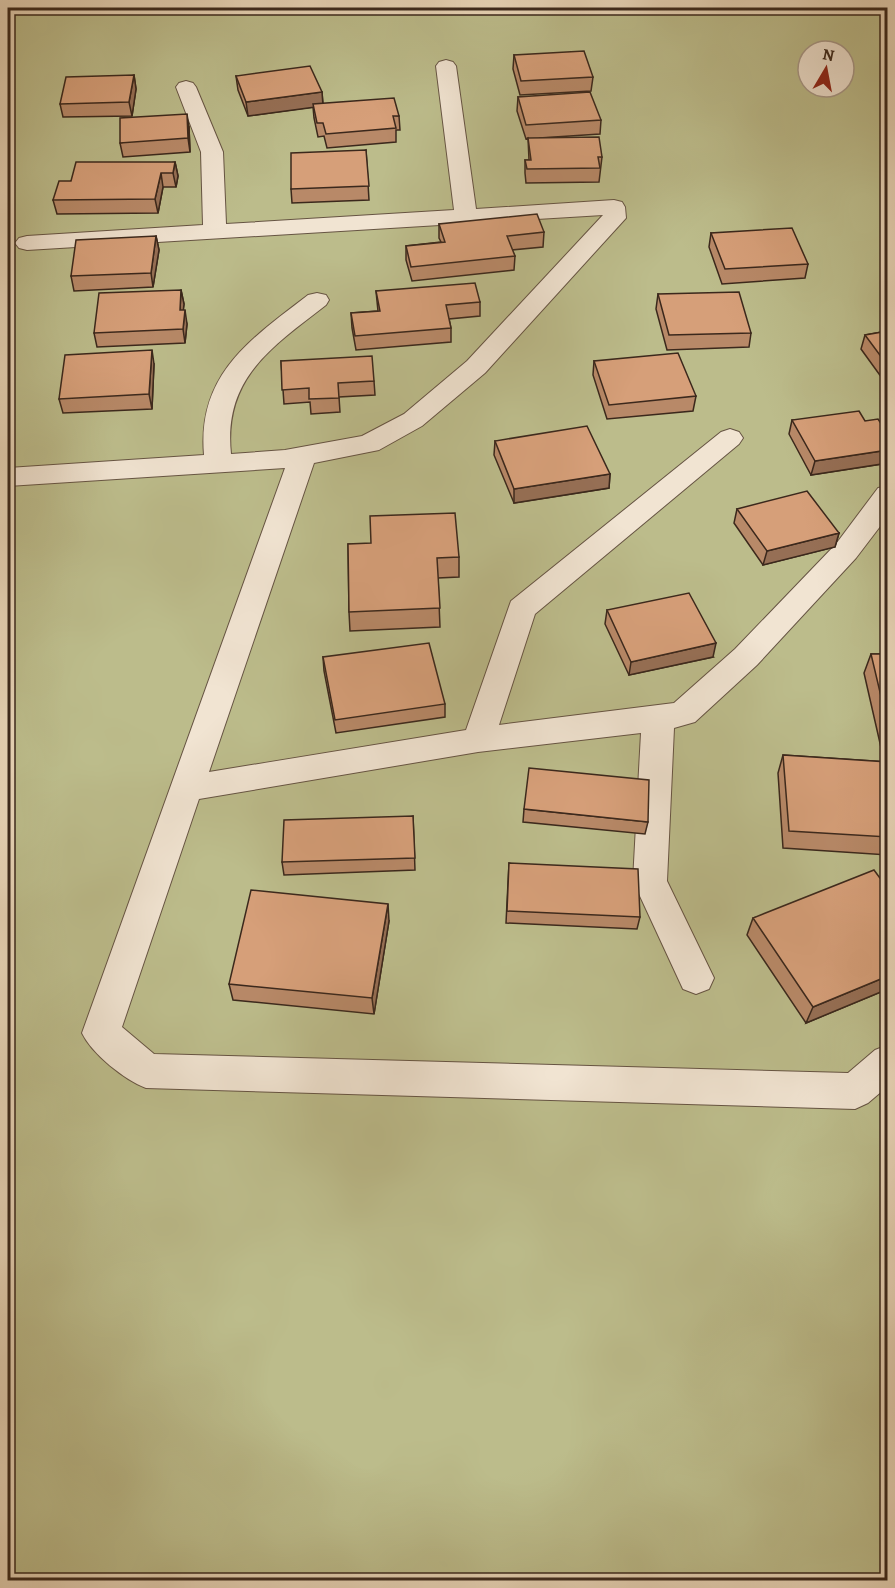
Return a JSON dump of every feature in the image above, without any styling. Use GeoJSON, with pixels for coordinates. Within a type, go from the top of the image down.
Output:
{"type":"FeatureCollection","features":[{"type":"Feature","properties":{"kind":"street"},"geometry":{"type":"LineString","coordinates":[[446,66],[466,216]]}},
{"type":"Feature","properties":{"kind":"street"},"geometry":{"type":"LineString","coordinates":[[186,87],[212,152],[215,231]]}},
{"type":"Feature","properties":{"kind":"street"},"geometry":{"type":"LineString","coordinates":[[8,477],[303,456],[369,444],[413,420],[476,367],[614,218],[614,207],[27,243]]}},
{"type":"Feature","properties":{"kind":"street"},"geometry":{"type":"LineString","coordinates":[[218,463],[217,417],[231,383],[254,350],[317,300]]}},
{"type":"Feature","properties":{"kind":"street"},"geometry":{"type":"LineString","coordinates":[[478,740],[522,609],[730,438]]}},
{"type":"Feature","properties":{"kind":"street"},"geometry":{"type":"LineString","coordinates":[[303,456],[101,1033],[146,1071],[855,1091],[888,1062]]}},
{"type":"Feature","properties":{"kind":"street"},"geometry":{"type":"LineString","coordinates":[[188,788],[478,740],[658,719],[684,713],[746,657],[846,551],[888,495]]}},
{"type":"Feature","properties":{"kind":"street"},"geometry":{"type":"LineString","coordinates":[[658,719],[650,881],[696,978]]}},
{"type":"Feature","properties":{"kind":"green space"},"geometry":{"type":"Polygon","coordinates":[[[8,8],[887,8],[887,1580],[8,1580],[8,8]]]}},
{"type":"Feature","properties":{"kind":"building"},"geometry":{"type":"Polygon","coordinates":[[[584,51],[593,77],[521,81],[514,55],[584,51]]]}},
{"type":"Feature","properties":{"kind":"building"},"geometry":{"type":"Polygon","coordinates":[[[310,66],[322,92],[246,102],[236,76],[310,66]]]}},
{"type":"Feature","properties":{"kind":"building"},"geometry":{"type":"Polygon","coordinates":[[[134,75],[129,102],[60,104],[66,77],[134,75]]]}},
{"type":"Feature","properties":{"kind":"building"},"geometry":{"type":"Polygon","coordinates":[[[590,92],[601,120],[526,125],[518,97],[590,92]]]}},
{"type":"Feature","properties":{"kind":"building"},"geometry":{"type":"Polygon","coordinates":[[[394,98],[399,116],[393,116],[396,128],[326,134],[323,123],[317,123],[313,104],[394,98]]]}},
{"type":"Feature","properties":{"kind":"building"},"geometry":{"type":"Polygon","coordinates":[[[187,114],[188,138],[120,143],[120,118],[187,114]]]}},
{"type":"Feature","properties":{"kind":"building"},"geometry":{"type":"Polygon","coordinates":[[[599,137],[602,157],[598,157],[600,168],[527,169],[525,160],[531,160],[528,138],[599,137]]]}},
{"type":"Feature","properties":{"kind":"building"},"geometry":{"type":"Polygon","coordinates":[[[366,150],[369,186],[291,189],[291,153],[366,150]]]}},
{"type":"Feature","properties":{"kind":"building"},"geometry":{"type":"Polygon","coordinates":[[[76,162],[175,162],[173,173],[161,173],[155,199],[53,200],[59,181],[71,181],[76,162]]]}},
{"type":"Feature","properties":{"kind":"building"},"geometry":{"type":"Polygon","coordinates":[[[537,214],[544,232],[507,236],[515,256],[411,267],[406,246],[445,242],[439,224],[537,214]]]}},
{"type":"Feature","properties":{"kind":"building"},"geometry":{"type":"Polygon","coordinates":[[[792,228],[808,264],[725,269],[711,233],[792,228]]]}},
{"type":"Feature","properties":{"kind":"building"},"geometry":{"type":"Polygon","coordinates":[[[156,236],[151,273],[71,276],[76,240],[156,236]]]}},
{"type":"Feature","properties":{"kind":"building"},"geometry":{"type":"Polygon","coordinates":[[[475,283],[480,302],[446,305],[451,328],[355,336],[351,313],[380,311],[376,291],[475,283]]]}},
{"type":"Feature","properties":{"kind":"building"},"geometry":{"type":"Polygon","coordinates":[[[181,290],[180,310],[185,310],[183,329],[94,333],[99,293],[181,290]]]}},
{"type":"Feature","properties":{"kind":"building"},"geometry":{"type":"Polygon","coordinates":[[[739,292],[751,333],[669,335],[658,294],[739,292]]]}},
{"type":"Feature","properties":{"kind":"building"},"geometry":{"type":"Polygon","coordinates":[[[888,331],[888,366],[865,335],[888,331]]]}},
{"type":"Feature","properties":{"kind":"building"},"geometry":{"type":"Polygon","coordinates":[[[152,350],[149,394],[59,399],[65,355],[152,350]]]}},
{"type":"Feature","properties":{"kind":"building"},"geometry":{"type":"Polygon","coordinates":[[[678,353],[696,396],[609,405],[594,361],[678,353]]]}},
{"type":"Feature","properties":{"kind":"building"},"geometry":{"type":"Polygon","coordinates":[[[372,356],[374,381],[338,383],[339,398],[309,399],[309,388],[282,390],[281,361],[372,356]]]}},
{"type":"Feature","properties":{"kind":"building"},"geometry":{"type":"Polygon","coordinates":[[[859,411],[865,421],[878,419],[888,434],[888,450],[815,461],[792,420],[859,411]]]}},
{"type":"Feature","properties":{"kind":"building"},"geometry":{"type":"Polygon","coordinates":[[[587,426],[610,474],[514,489],[495,441],[587,426]]]}},
{"type":"Feature","properties":{"kind":"building"},"geometry":{"type":"Polygon","coordinates":[[[807,491],[839,533],[767,551],[737,509],[807,491]]]}},
{"type":"Feature","properties":{"kind":"building"},"geometry":{"type":"Polygon","coordinates":[[[455,513],[459,557],[437,558],[440,608],[349,612],[348,544],[371,543],[370,516],[455,513]]]}},
{"type":"Feature","properties":{"kind":"building"},"geometry":{"type":"Polygon","coordinates":[[[689,593],[716,643],[631,662],[607,610],[689,593]]]}},
{"type":"Feature","properties":{"kind":"building"},"geometry":{"type":"Polygon","coordinates":[[[429,643],[445,704],[335,720],[323,657],[429,643]]]}},
{"type":"Feature","properties":{"kind":"building"},"geometry":{"type":"Polygon","coordinates":[[[871,654],[888,654],[888,726],[871,654]]]}},
{"type":"Feature","properties":{"kind":"building"},"geometry":{"type":"Polygon","coordinates":[[[783,755],[888,762],[888,837],[789,831],[783,755]]]}},
{"type":"Feature","properties":{"kind":"building"},"geometry":{"type":"Polygon","coordinates":[[[529,768],[649,780],[648,822],[524,809],[529,768]]]}},
{"type":"Feature","properties":{"kind":"building"},"geometry":{"type":"Polygon","coordinates":[[[413,816],[415,858],[282,862],[284,820],[413,816]]]}},
{"type":"Feature","properties":{"kind":"building"},"geometry":{"type":"Polygon","coordinates":[[[509,863],[638,869],[640,917],[507,911],[509,863]]]}},
{"type":"Feature","properties":{"kind":"building"},"geometry":{"type":"Polygon","coordinates":[[[874,870],[888,889],[888,976],[813,1007],[753,918],[874,870]]]}},
{"type":"Feature","properties":{"kind":"building"},"geometry":{"type":"Polygon","coordinates":[[[251,890],[388,904],[372,998],[229,984],[251,890]]]}}]}
